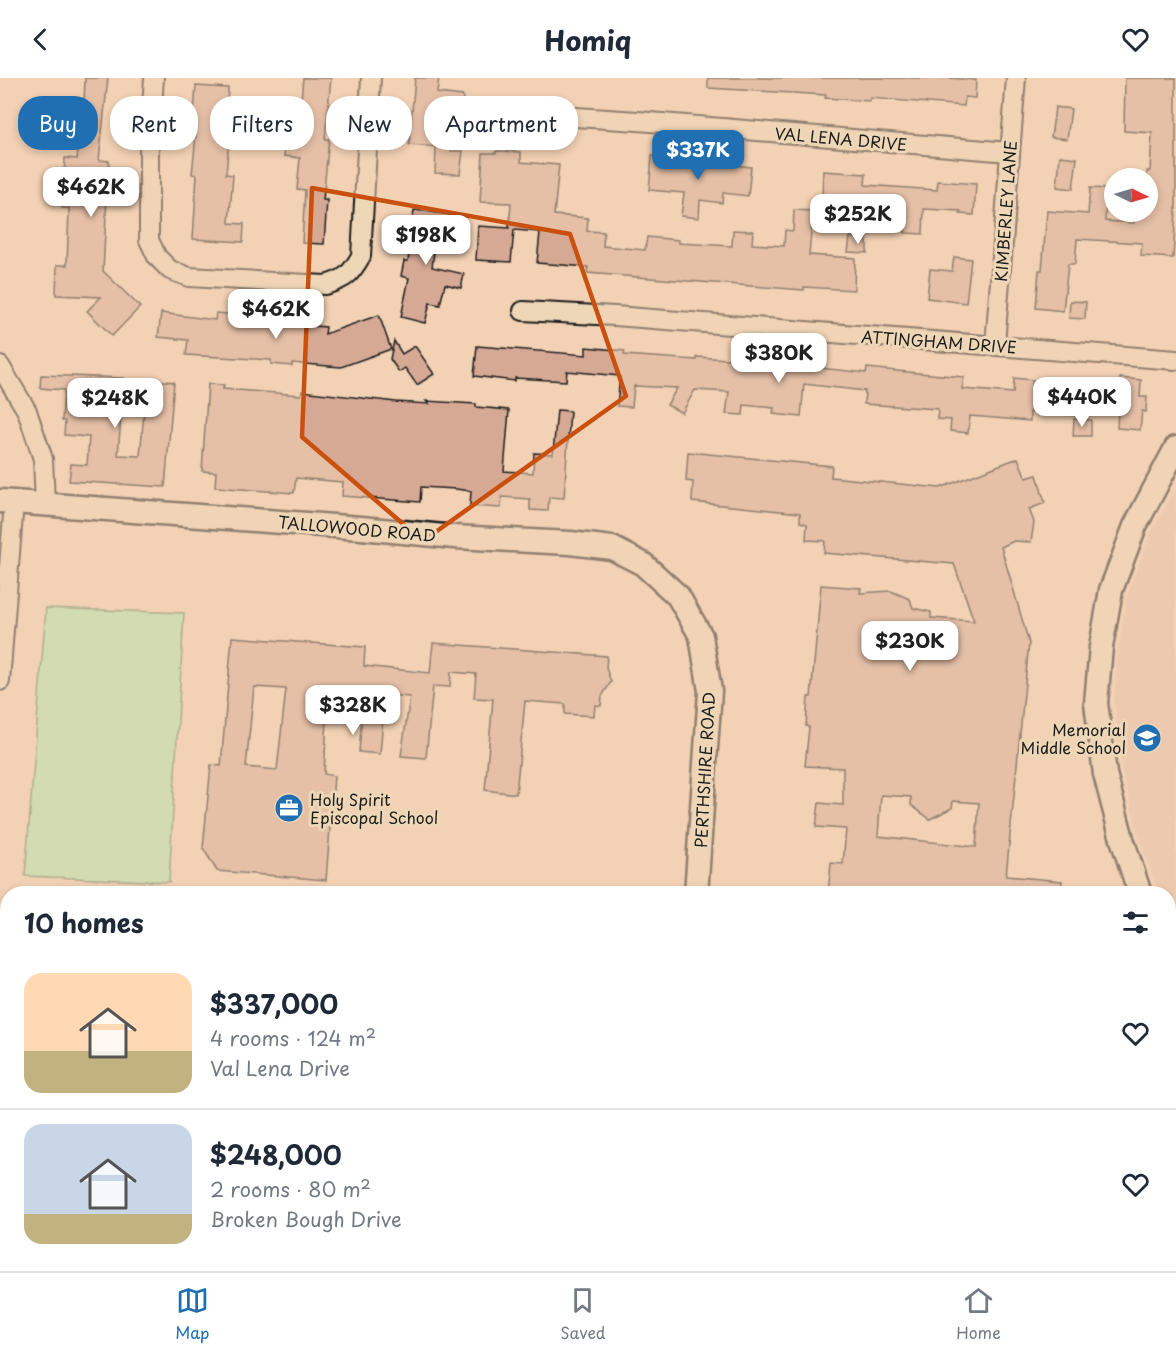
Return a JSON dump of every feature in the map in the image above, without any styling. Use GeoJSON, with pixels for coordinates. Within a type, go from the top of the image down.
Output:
{"type":"FeatureCollection","features":[{"type":"Feature","properties":{"kind":"street"},"geometry":{"type":"LineString","coordinates":[[154,78],[148,208],[149,240],[157,257],[170,270],[189,277],[325,285],[351,274],[361,256],[371,78]]}},
{"type":"Feature","properties":{"kind":"street","name":"KIMBERLEY LANE"},"geometry":{"type":"LineString","coordinates":[[995,345],[1016,78]]}},
{"type":"Feature","properties":{"kind":"street","name":"VAL LENA DRIVE"},"geometry":{"type":"LineString","coordinates":[[578,117],[1009,152]]}},
{"type":"Feature","properties":{"kind":"street","name":"ATTINGHAM DRIVE"},"geometry":{"type":"LineString","coordinates":[[523,311],[1176,360]]}},
{"type":"Feature","properties":{"kind":"street"},"geometry":{"type":"LineString","coordinates":[[0,366],[27,411],[43,459],[45,504]]}},
{"type":"Feature","properties":{"kind":"street"},"geometry":{"type":"LineString","coordinates":[[1137,886],[1105,774],[1096,703],[1101,647],[1111,590],[1135,526],[1169,475],[1176,448]]}},
{"type":"Feature","properties":{"kind":"street"},"geometry":{"type":"LineString","coordinates":[[0,681],[7,501]]}},
{"type":"Feature","properties":{"kind":"street","name":"TALLOWOOD ROAD"},"geometry":{"type":"LineString","coordinates":[[7,501],[612,548],[643,564],[678,596],[688,614]]}},
{"type":"Feature","properties":{"kind":"street","name":"PERTHSHIRE ROAD"},"geometry":{"type":"LineString","coordinates":[[688,614],[701,636],[710,691],[697,886]]}},
{"type":"Feature","properties":{"kind":"highlighted area"},"geometry":{"type":"Polygon","coordinates":[[[312,188],[570,234],[626,396],[423,541],[302,437],[312,188]]]}},
{"type":"Feature","properties":{"kind":"shaded area","name":"Memorial Middle School"},"geometry":{"type":"Polygon","coordinates":[[[1173,490],[1176,490],[1176,886],[1156,886],[1138,834],[1122,771],[1114,703],[1118,649],[1127,595],[1151,533],[1173,490]]]}},
{"type":"Feature","properties":{"kind":"green space"},"geometry":{"type":"Polygon","coordinates":[[[46,608],[184,613],[169,882],[25,876],[46,608]]]}},
{"type":"Feature","properties":{"kind":"building"},"geometry":{"type":"Polygon","coordinates":[[[85,78],[108,78],[99,160],[109,161],[103,271],[140,307],[112,336],[87,311],[101,297],[56,295],[57,265],[67,265],[69,208],[62,208],[65,158],[77,159],[78,150],[98,150],[98,96],[84,96],[85,78]]]}},
{"type":"Feature","properties":{"kind":"building"},"geometry":{"type":"Polygon","coordinates":[[[303,78],[331,78],[329,96],[326,96],[325,139],[326,150],[328,150],[323,200],[327,200],[324,244],[302,243],[305,190],[297,189],[300,158],[284,156],[285,150],[314,150],[314,96],[301,96],[303,78]]]}},
{"type":"Feature","properties":{"kind":"building"},"geometry":{"type":"Polygon","coordinates":[[[415,78],[439,78],[437,93],[463,96],[424,96],[424,146],[412,145],[415,78]]]}},
{"type":"Feature","properties":{"kind":"building"},"geometry":{"type":"Polygon","coordinates":[[[708,78],[976,80],[975,98],[965,97],[964,106],[708,88],[708,78]]]}},
{"type":"Feature","properties":{"kind":"building"},"geometry":{"type":"Polygon","coordinates":[[[1125,78],[1176,78],[1176,210],[1173,258],[1141,256],[1142,243],[1077,239],[1075,264],[1068,264],[1063,311],[1036,308],[1047,211],[1088,214],[1090,188],[1104,189],[1104,222],[1158,222],[1158,168],[1150,168],[1152,133],[1124,131],[1125,78]]]}},
{"type":"Feature","properties":{"kind":"building"},"geometry":{"type":"Polygon","coordinates":[[[196,86],[228,88],[228,96],[210,96],[210,150],[228,150],[226,174],[233,175],[229,223],[244,224],[243,242],[193,239],[197,175],[192,174],[194,150],[198,150],[198,96],[195,96],[196,86]]]}},
{"type":"Feature","properties":{"kind":"building"},"geometry":{"type":"Polygon","coordinates":[[[1055,107],[1071,109],[1067,139],[1051,137],[1055,107]]]}},
{"type":"Feature","properties":{"kind":"building"},"geometry":{"type":"Polygon","coordinates":[[[436,150],[463,151],[460,174],[435,173],[436,150]]]}},
{"type":"Feature","properties":{"kind":"building"},"geometry":{"type":"Polygon","coordinates":[[[496,151],[521,152],[521,162],[559,165],[554,215],[588,218],[587,231],[604,232],[603,246],[645,250],[647,237],[679,240],[679,243],[732,246],[733,230],[753,231],[752,244],[784,246],[785,230],[793,231],[794,210],[813,211],[809,255],[855,258],[854,290],[804,287],[804,290],[587,273],[588,267],[537,263],[540,232],[514,230],[511,262],[476,260],[478,226],[509,228],[511,203],[480,202],[483,153],[496,153],[496,151]]]}},
{"type":"Feature","properties":{"kind":"building"},"geometry":{"type":"Polygon","coordinates":[[[652,156],[751,167],[748,196],[723,193],[722,203],[700,200],[699,218],[681,216],[684,193],[649,190],[652,156]]]}},
{"type":"Feature","properties":{"kind":"building"},"geometry":{"type":"Polygon","coordinates":[[[1060,156],[1077,158],[1073,189],[1057,187],[1060,156]]]}},
{"type":"Feature","properties":{"kind":"building"},"geometry":{"type":"Polygon","coordinates":[[[823,171],[866,174],[865,185],[937,190],[938,181],[976,184],[974,215],[960,214],[961,211],[924,209],[923,234],[905,233],[906,215],[873,213],[874,200],[822,197],[823,171]]]}},
{"type":"Feature","properties":{"kind":"building"},"geometry":{"type":"Polygon","coordinates":[[[414,210],[455,215],[453,232],[437,230],[432,267],[464,274],[461,288],[445,284],[440,305],[430,303],[425,323],[401,317],[409,278],[401,276],[404,261],[408,261],[414,210]]]}},
{"type":"Feature","properties":{"kind":"building"},"geometry":{"type":"Polygon","coordinates":[[[850,237],[867,238],[867,253],[848,252],[850,237]]]}},
{"type":"Feature","properties":{"kind":"building"},"geometry":{"type":"Polygon","coordinates":[[[954,257],[971,259],[966,303],[927,298],[930,269],[952,271],[954,257]]]}},
{"type":"Feature","properties":{"kind":"building"},"geometry":{"type":"Polygon","coordinates":[[[1070,301],[1086,302],[1085,319],[1069,318],[1070,301]]]}},
{"type":"Feature","properties":{"kind":"building"},"geometry":{"type":"Polygon","coordinates":[[[161,313],[215,320],[216,313],[267,317],[267,322],[326,327],[325,334],[379,315],[391,349],[341,367],[292,363],[292,366],[271,364],[271,360],[186,355],[188,340],[158,337],[161,313]]]}},
{"type":"Feature","properties":{"kind":"building"},"geometry":{"type":"Polygon","coordinates":[[[394,341],[402,354],[415,346],[434,374],[417,385],[405,368],[399,372],[390,359],[394,341]]]}},
{"type":"Feature","properties":{"kind":"building"},"geometry":{"type":"Polygon","coordinates":[[[477,346],[586,355],[586,347],[625,351],[624,355],[697,360],[697,357],[745,360],[866,373],[867,368],[964,377],[962,389],[1013,393],[1014,378],[1033,380],[1032,385],[1077,388],[1076,415],[1030,412],[1030,421],[970,416],[968,433],[950,431],[951,420],[937,419],[938,409],[864,404],[865,391],[804,384],[801,417],[773,414],[774,408],[744,405],[743,415],[726,414],[729,392],[695,390],[682,413],[667,405],[677,388],[634,386],[632,407],[617,406],[620,376],[567,371],[566,381],[515,378],[515,381],[474,376],[477,346]]]}},
{"type":"Feature","properties":{"kind":"building"},"geometry":{"type":"Polygon","coordinates":[[[41,375],[124,378],[118,455],[140,456],[147,379],[174,382],[165,487],[69,481],[71,464],[87,465],[89,437],[64,435],[65,421],[62,421],[64,390],[40,388],[41,375]]]}},
{"type":"Feature","properties":{"kind":"building"},"geometry":{"type":"Polygon","coordinates":[[[1120,378],[1141,380],[1140,397],[1147,397],[1146,412],[1142,411],[1140,430],[1117,428],[1120,378]]]}},
{"type":"Feature","properties":{"kind":"building"},"geometry":{"type":"Polygon","coordinates":[[[208,384],[224,385],[223,389],[301,395],[302,391],[396,402],[476,404],[476,407],[509,410],[504,471],[533,473],[534,453],[553,454],[557,410],[570,411],[564,498],[549,497],[548,511],[530,510],[530,499],[502,497],[501,508],[470,506],[471,491],[456,489],[421,487],[420,502],[342,496],[343,482],[296,478],[294,493],[215,487],[216,472],[202,471],[208,384]]]}},
{"type":"Feature","properties":{"kind":"building"},"geometry":{"type":"Polygon","coordinates":[[[1074,419],[1091,420],[1091,436],[1073,436],[1074,419]]]}},
{"type":"Feature","properties":{"kind":"building"},"geometry":{"type":"Polygon","coordinates":[[[688,452],[832,466],[831,477],[940,488],[1018,458],[1026,478],[1037,475],[1045,503],[1029,509],[1034,522],[1031,542],[1014,541],[1001,547],[1029,643],[1006,876],[1062,881],[1062,886],[829,886],[831,863],[843,864],[846,829],[816,827],[819,803],[843,805],[843,768],[805,766],[809,727],[806,726],[808,697],[811,697],[821,585],[861,588],[860,593],[891,591],[910,599],[913,608],[931,612],[931,618],[974,621],[954,564],[824,553],[825,541],[806,540],[807,524],[800,522],[800,513],[692,502],[693,482],[686,481],[688,452]],[[881,795],[878,836],[976,847],[979,803],[953,801],[952,808],[930,819],[911,805],[911,797],[881,795]]]}},
{"type":"Feature","properties":{"kind":"building"},"geometry":{"type":"Polygon","coordinates":[[[232,637],[365,647],[364,666],[430,673],[433,643],[607,656],[606,668],[611,682],[602,696],[601,706],[595,705],[594,716],[565,714],[565,704],[525,701],[516,794],[485,790],[493,699],[474,698],[476,674],[451,672],[450,687],[433,686],[426,758],[401,756],[410,697],[385,695],[380,754],[359,752],[363,702],[328,701],[324,774],[334,776],[326,880],[217,871],[203,848],[211,765],[221,766],[232,637]],[[254,687],[246,767],[277,770],[286,689],[254,687]]]}},
{"type":"Feature","properties":{"kind":"place","name":"Memorial Middle School"},"geometry":{"type":"Point","coordinates":[1147,738]}},
{"type":"Feature","properties":{"kind":"place","name":"Holy Spirit Episcopal School"},"geometry":{"type":"Point","coordinates":[289,808]}}]}
